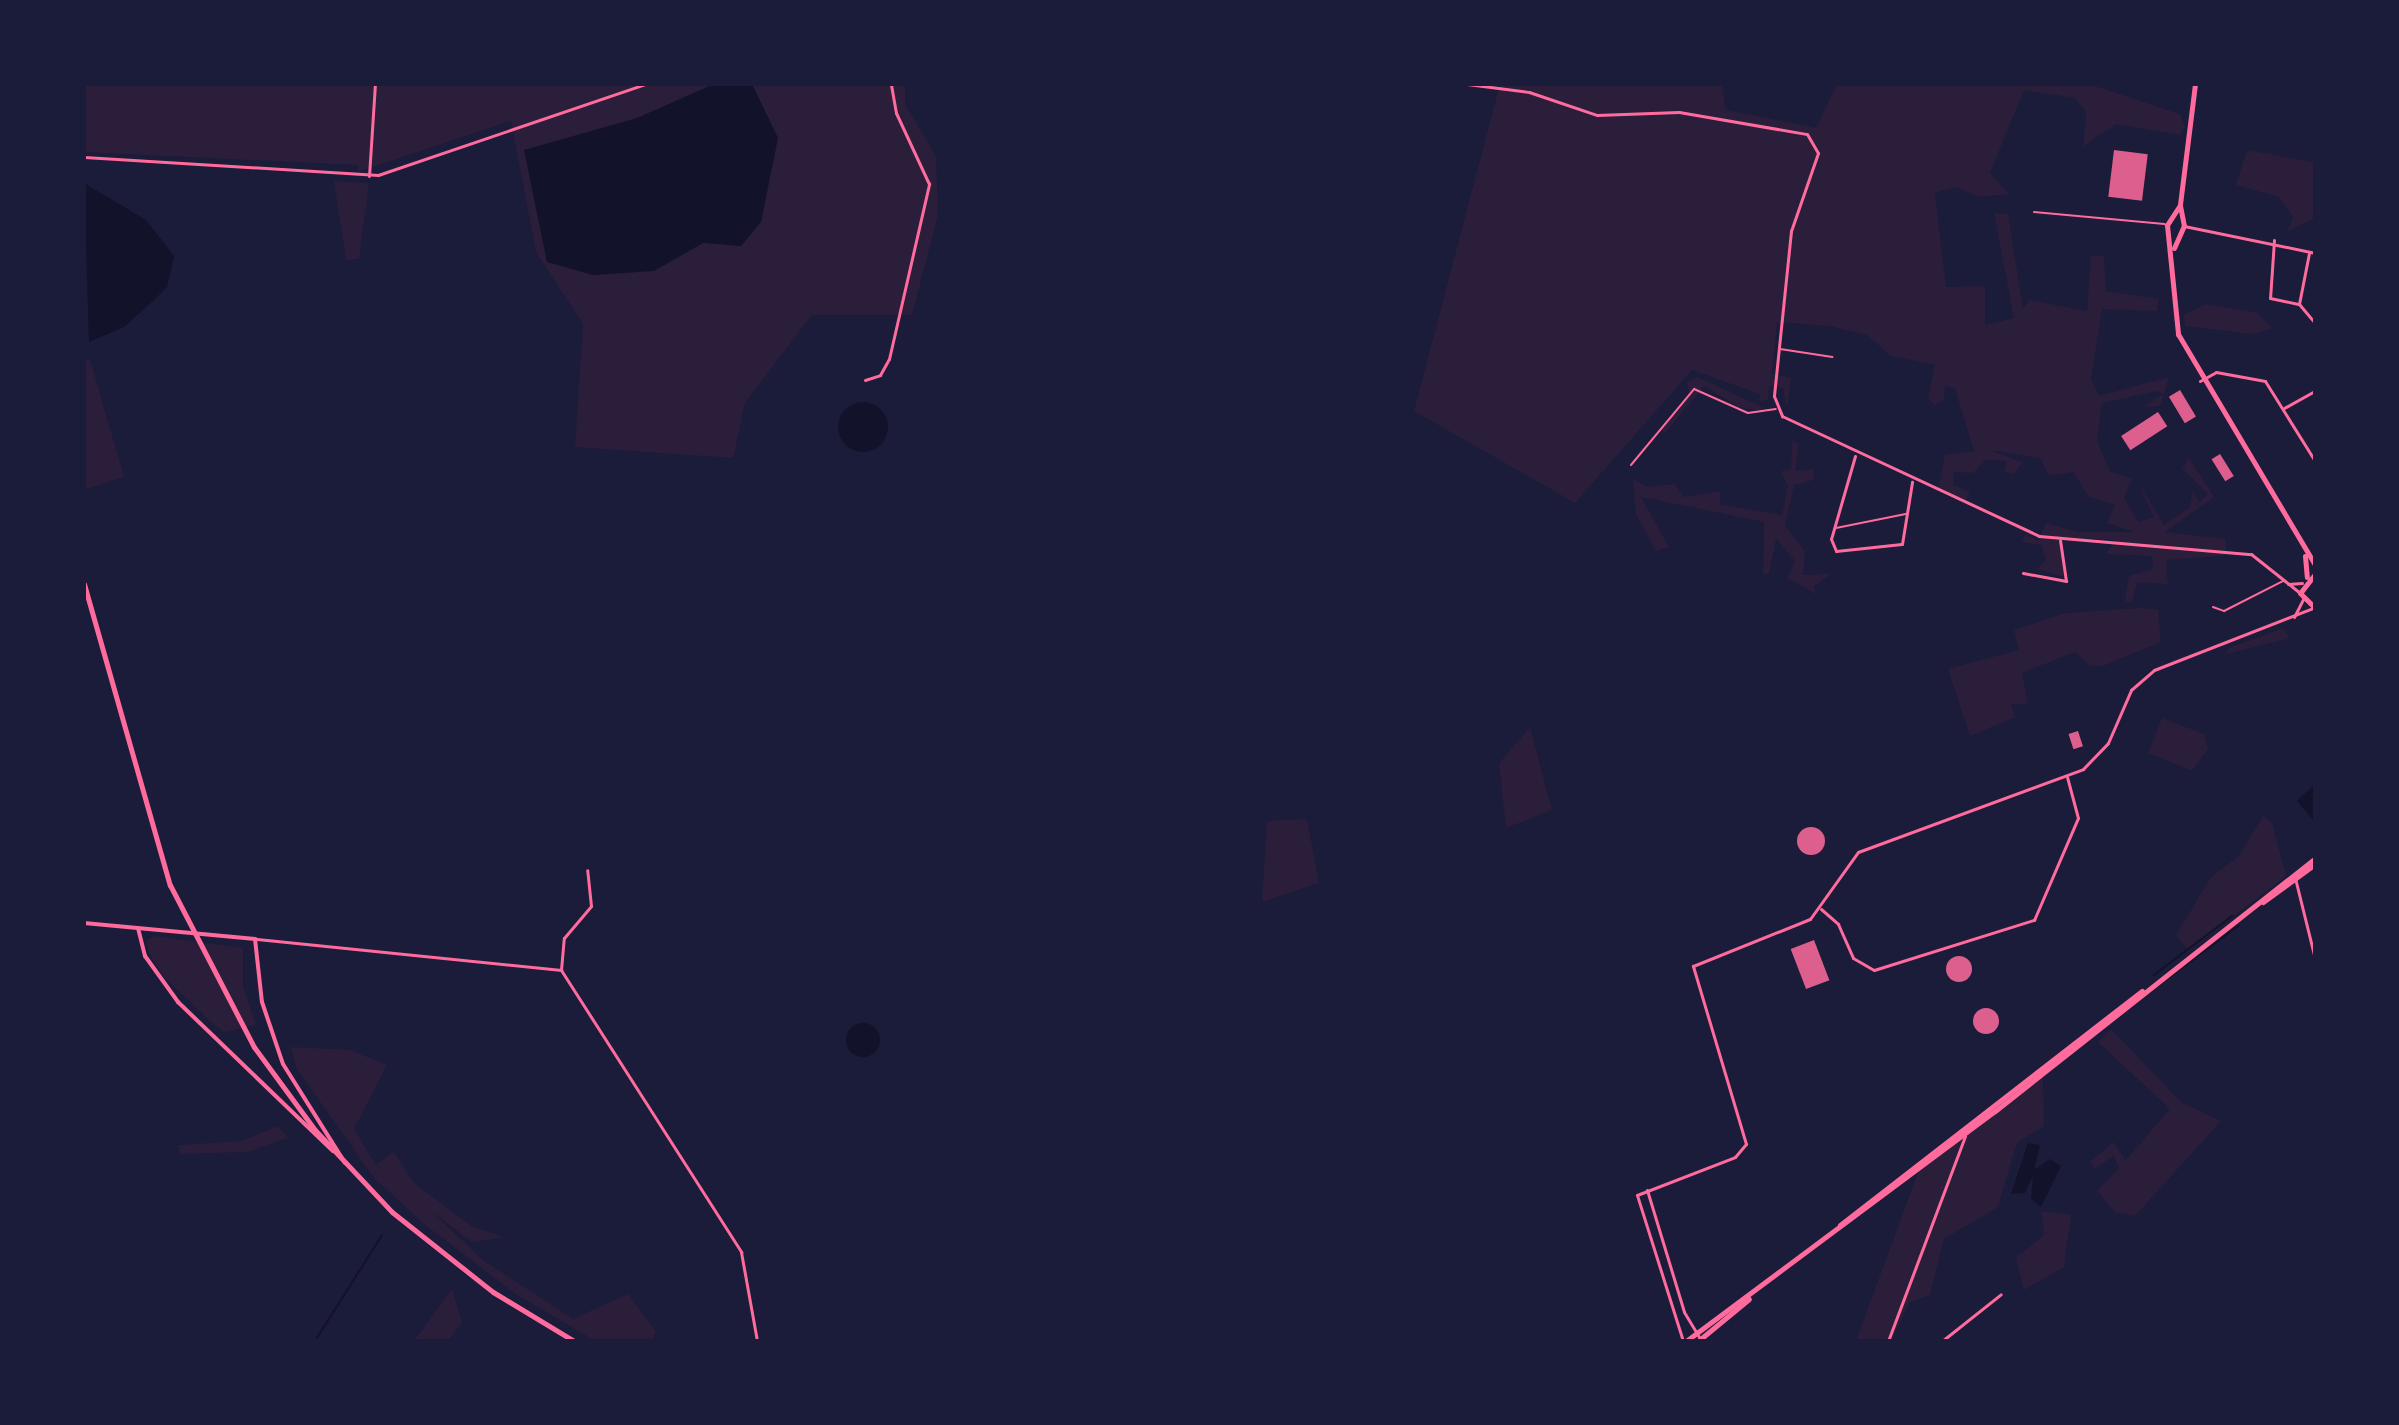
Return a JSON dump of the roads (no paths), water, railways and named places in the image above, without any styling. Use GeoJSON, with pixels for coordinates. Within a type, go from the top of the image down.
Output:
{"type":"FeatureCollection","features":[{"type":"Feature","properties":{"kind":"main road"},"geometry":{"type":"LineString","coordinates":[[2174,249],[2183,226],[2180,205],[2195,84]]}},
{"type":"Feature","properties":{"kind":"main road"},"geometry":{"type":"LineString","coordinates":[[2180,205],[2167,225],[2174,249],[2176,323],[2200,381],[2315,565]]}},
{"type":"Feature","properties":{"kind":"main road"},"geometry":{"type":"LineString","coordinates":[[2173,218],[2183,226]]}},
{"type":"Feature","properties":{"kind":"main road"},"geometry":{"type":"LineString","coordinates":[[2170,232],[2183,226]]}},
{"type":"Feature","properties":{"kind":"main road"},"geometry":{"type":"LineString","coordinates":[[2302,548],[2302,596],[2314,608]]}},
{"type":"Feature","properties":{"kind":"main road"},"geometry":{"type":"LineString","coordinates":[[2304,581],[2315,574]]}},
{"type":"Feature","properties":{"kind":"main road"},"geometry":{"type":"LineString","coordinates":[[84,584],[154,841],[187,927],[254,1047],[333,1151],[443,1255],[574,1341]]}},
{"type":"Feature","properties":{"kind":"main road"},"geometry":{"type":"LineString","coordinates":[[1685,1341],[1764,1285],[2315,861]]}},
{"type":"Feature","properties":{"kind":"main road"},"geometry":{"type":"LineString","coordinates":[[1699,1340],[1764,1285]]}},
{"type":"Feature","properties":{"kind":"street"},"geometry":{"type":"LineString","coordinates":[[369,176],[375,84]]}},
{"type":"Feature","properties":{"kind":"street"},"geometry":{"type":"LineString","coordinates":[[84,157],[369,176],[645,84]]}},
{"type":"Feature","properties":{"kind":"street"},"geometry":{"type":"LineString","coordinates":[[865,380],[880,375],[889,359],[929,184],[896,113],[891,84]]}},
{"type":"Feature","properties":{"kind":"street"},"geometry":{"type":"LineString","coordinates":[[1467,84],[1529,92],[1597,115],[1679,112],[1807,134],[1818,153],[1791,231],[1774,403],[1776,409],[1855,455],[1912,482],[2060,540],[2251,554],[2302,596],[2291,620]]}},
{"type":"Feature","properties":{"kind":"street"},"geometry":{"type":"LineString","coordinates":[[2183,226],[2274,240],[2315,253]]}},
{"type":"Feature","properties":{"kind":"street"},"geometry":{"type":"LineString","coordinates":[[2274,240],[2270,298],[2299,304],[2315,323]]}},
{"type":"Feature","properties":{"kind":"street"},"geometry":{"type":"LineString","coordinates":[[2299,304],[2309,252]]}},
{"type":"Feature","properties":{"kind":"street"},"geometry":{"type":"LineString","coordinates":[[2200,381],[2216,372],[2265,381],[2315,461]]}},
{"type":"Feature","properties":{"kind":"street"},"geometry":{"type":"LineString","coordinates":[[2284,408],[2315,391]]}},
{"type":"Feature","properties":{"kind":"street"},"geometry":{"type":"LineString","coordinates":[[1855,455],[1835,527],[1836,551],[1896,546],[1906,541],[1912,482]]}},
{"type":"Feature","properties":{"kind":"street"},"geometry":{"type":"LineString","coordinates":[[2023,573],[2066,581],[2060,540]]}},
{"type":"Feature","properties":{"kind":"street"},"geometry":{"type":"LineString","coordinates":[[2286,583],[2304,581]]}},
{"type":"Feature","properties":{"kind":"street"},"geometry":{"type":"LineString","coordinates":[[1685,1341],[1637,1203],[1647,1190],[1735,1157],[1746,1144],[1693,966],[1821,909],[1858,852],[2067,775],[2108,743],[2145,676],[2291,620],[2314,608]]}},
{"type":"Feature","properties":{"kind":"street"},"geometry":{"type":"LineString","coordinates":[[1821,909],[1838,924],[1853,958],[1874,970],[2034,920],[2078,818],[2067,775]]}},
{"type":"Feature","properties":{"kind":"street"},"geometry":{"type":"LineString","coordinates":[[587,870],[591,906],[564,938],[561,970],[741,1252],[757,1341]]}},
{"type":"Feature","properties":{"kind":"street"},"geometry":{"type":"LineString","coordinates":[[2295,876],[2315,959]]}},
{"type":"Feature","properties":{"kind":"street"},"geometry":{"type":"LineString","coordinates":[[84,923],[561,970]]}},
{"type":"Feature","properties":{"kind":"street"},"geometry":{"type":"LineString","coordinates":[[138,928],[145,956],[178,1002],[333,1151]]}},
{"type":"Feature","properties":{"kind":"street"},"geometry":{"type":"LineString","coordinates":[[255,939],[262,1002],[283,1064],[346,1165]]}},
{"type":"Feature","properties":{"kind":"street"},"geometry":{"type":"LineString","coordinates":[[1888,1341],[1963,1130]]}},
{"type":"Feature","properties":{"kind":"street"},"geometry":{"type":"LineString","coordinates":[[1647,1190],[1699,1340]]}},
{"type":"Feature","properties":{"kind":"street"},"geometry":{"type":"LineString","coordinates":[[1942,1341],[2001,1294]]}},
{"type":"Feature","properties":{"kind":"lane"},"geometry":{"type":"LineString","coordinates":[[2034,212],[2167,225]]}},
{"type":"Feature","properties":{"kind":"lane"},"geometry":{"type":"LineString","coordinates":[[1779,348],[1832,357]]}},
{"type":"Feature","properties":{"kind":"lane"},"geometry":{"type":"LineString","coordinates":[[1631,465],[1694,389],[1748,413],[1776,409]]}},
{"type":"Feature","properties":{"kind":"lane"},"geometry":{"type":"LineString","coordinates":[[1835,527],[1908,514]]}},
{"type":"Feature","properties":{"kind":"lane"},"geometry":{"type":"LineString","coordinates":[[2213,607],[2224,611],[2286,583]]}},
{"type":"Feature","properties":{"kind":"waterway"},"geometry":{"type":"LineString","coordinates":[[2154,975],[2232,916]]}},
{"type":"Feature","properties":{"kind":"waterway"},"geometry":{"type":"LineString","coordinates":[[2159,985],[2238,926]]}},
{"type":"Feature","properties":{"kind":"waterway"},"geometry":{"type":"LineString","coordinates":[[315,1341],[382,1235]]}}]}
